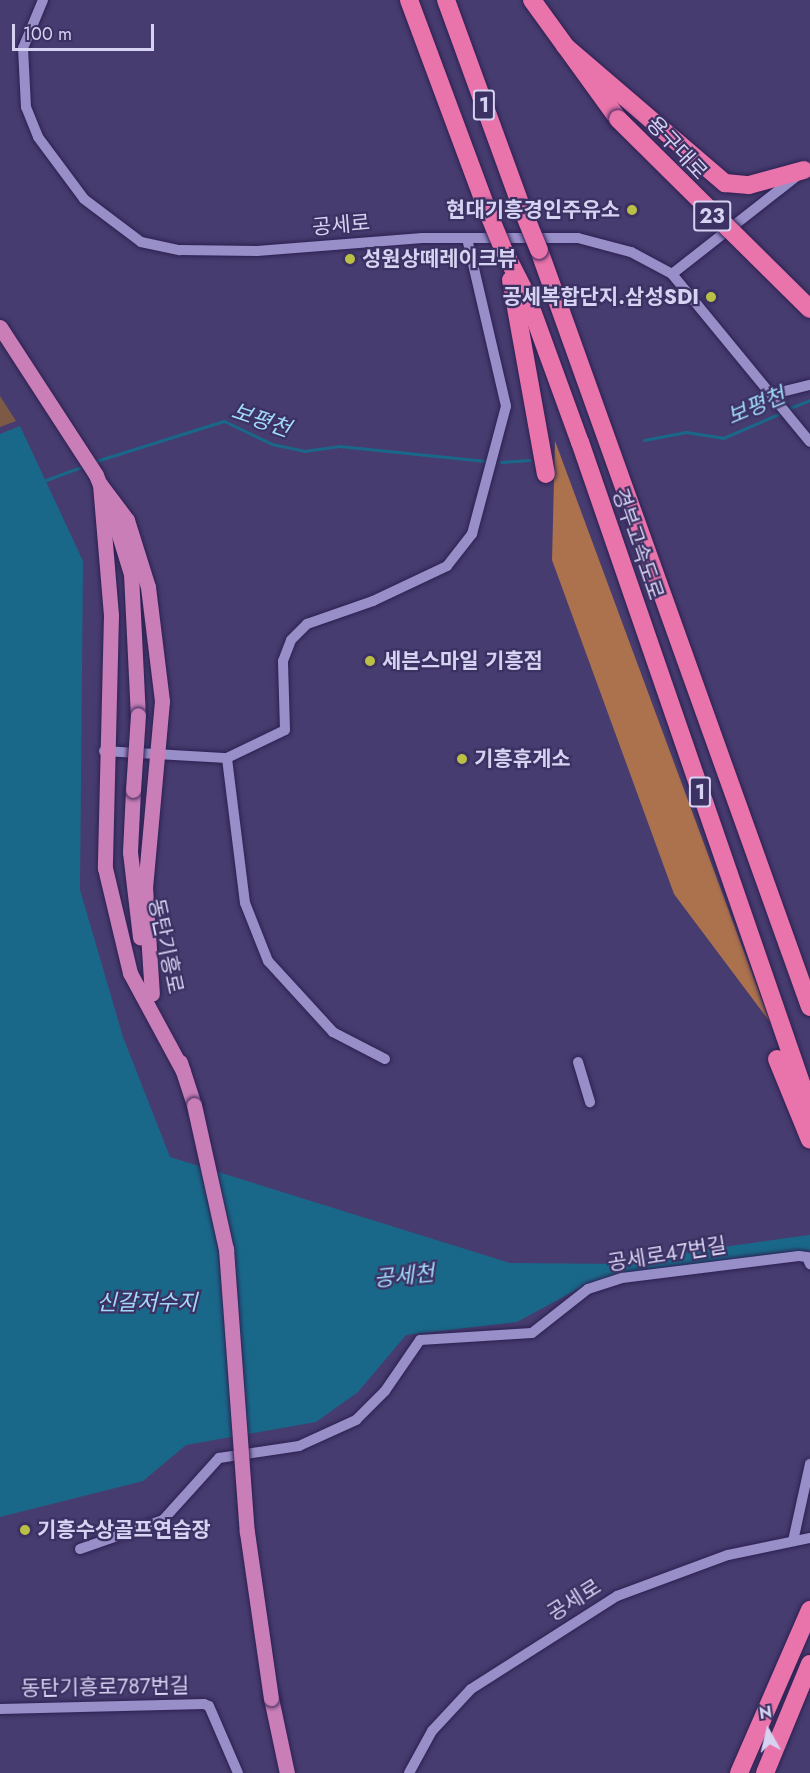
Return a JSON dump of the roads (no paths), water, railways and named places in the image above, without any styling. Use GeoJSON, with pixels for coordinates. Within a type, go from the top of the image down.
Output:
{"type":"FeatureCollection","features":[{"type":"Feature","properties":{"kind":"highway","name":"경부고속도로"},"geometry":{"type":"LineString","coordinates":[[409,0],[506,259],[526,294],[580,442],[810,1109]]}},
{"type":"Feature","properties":{"kind":"highway","name":"경부고속도로"},"geometry":{"type":"LineString","coordinates":[[446,0],[539,250],[810,1007]]}},
{"type":"Feature","properties":{"kind":"highway","name":"용구대로"},"geometry":{"type":"LineString","coordinates":[[532,0],[618,119],[810,309]]}},
{"type":"Feature","properties":{"kind":"highway"},"geometry":{"type":"LineString","coordinates":[[565,46],[725,183],[749,185],[807,168]]}},
{"type":"Feature","properties":{"kind":"highway"},"geometry":{"type":"LineString","coordinates":[[506,259],[542,447],[542,474]]}},
{"type":"Feature","properties":{"kind":"highway"},"geometry":{"type":"LineString","coordinates":[[777,1059],[810,1140]]}},
{"type":"Feature","properties":{"kind":"highway"},"geometry":{"type":"LineString","coordinates":[[739,1773],[810,1610]]}},
{"type":"Feature","properties":{"kind":"highway"},"geometry":{"type":"LineString","coordinates":[[765,1773],[810,1664]]}},
{"type":"Feature","properties":{"kind":"main road"},"geometry":{"type":"LineString","coordinates":[[0,327],[56,408],[98,480],[128,520],[148,587],[162,701],[160,754],[145,887],[152,994]]}},
{"type":"Feature","properties":{"kind":"main road"},"geometry":{"type":"LineString","coordinates":[[98,480],[111,615],[102,823],[112,915],[130,972],[183,1071]]}},
{"type":"Feature","properties":{"kind":"main road","name":"동탄기흥로"},"geometry":{"type":"LineString","coordinates":[[98,480],[131,574],[138,715],[133,790],[133,901],[152,994],[194,1105],[226,1249],[247,1533],[271,1698],[287,1773]]}},
{"type":"Feature","properties":{"kind":"street","name":"공세로"},"geometry":{"type":"LineString","coordinates":[[44,0],[23,48],[26,107],[38,137],[84,199],[141,242],[180,250],[257,251],[467,238],[578,238],[630,252],[672,274],[776,397],[810,442]]}},
{"type":"Feature","properties":{"kind":"street"},"geometry":{"type":"LineString","coordinates":[[672,274],[807,168]]}},
{"type":"Feature","properties":{"kind":"street"},"geometry":{"type":"LineString","coordinates":[[104,751],[227,758],[285,730],[284,661],[291,640],[307,624],[373,601],[447,566],[472,534],[506,406],[467,238]]}},
{"type":"Feature","properties":{"kind":"street"},"geometry":{"type":"LineString","coordinates":[[776,397],[810,385]]}},
{"type":"Feature","properties":{"kind":"street"},"geometry":{"type":"LineString","coordinates":[[227,758],[243,893],[260,945],[284,985],[333,1032],[386,1059]]}},
{"type":"Feature","properties":{"kind":"street"},"geometry":{"type":"LineString","coordinates":[[578,1062],[590,1102]]}},
{"type":"Feature","properties":{"kind":"street","name":"공세로47번길"},"geometry":{"type":"LineString","coordinates":[[80,1549],[163,1520],[219,1458],[298,1446],[356,1420],[385,1391],[420,1340],[532,1333],[588,1289],[622,1278],[799,1256],[807,1257],[810,1264]]}},
{"type":"Feature","properties":{"kind":"street"},"geometry":{"type":"LineString","coordinates":[[793,1541],[810,1464]]}},
{"type":"Feature","properties":{"kind":"street","name":"공세로"},"geometry":{"type":"LineString","coordinates":[[409,1773],[432,1731],[471,1689],[617,1596],[676,1571],[810,1538]]}},
{"type":"Feature","properties":{"kind":"street","name":"동탄기흥로787번길"},"geometry":{"type":"LineString","coordinates":[[0,1709],[209,1706],[238,1773]]}},
{"type":"Feature","properties":{"kind":"water","name":"신갈저수지"},"geometry":{"type":"Polygon","coordinates":[[[20,426],[83,561],[80,890],[123,1037],[170,1157],[510,1263],[624,1264],[517,1322],[406,1335],[358,1392],[316,1422],[186,1445],[143,1481],[0,1517],[0,434],[20,426]]]}},
{"type":"Feature","properties":{"kind":"waterway","name":"보평천"},"geometry":{"type":"LineString","coordinates":[[787,409],[810,400]]}},
{"type":"Feature","properties":{"kind":"waterway","name":"보평천"},"geometry":{"type":"LineString","coordinates":[[644,440],[686,432],[723,438],[781,413]]}},
{"type":"Feature","properties":{"kind":"waterway","name":"보평천"},"geometry":{"type":"LineString","coordinates":[[93,462],[224,421],[272,444],[304,451],[339,446],[485,461]]}},
{"type":"Feature","properties":{"kind":"waterway","name":"보평천"},"geometry":{"type":"LineString","coordinates":[[501,462],[530,460]]}},
{"type":"Feature","properties":{"kind":"waterway","name":"보평천"},"geometry":{"type":"LineString","coordinates":[[46,480],[84,466]]}},
{"type":"Feature","properties":{"kind":"waterway","name":"공세천"},"geometry":{"type":"LineString","coordinates":[[591,1274],[810,1243]]}},
{"type":"Feature","properties":{"kind":"place","name":"현대기흥경인주유소"},"geometry":{"type":"Point","coordinates":[632,210]}},
{"type":"Feature","properties":{"kind":"place","name":"성원상떼레이크뷰"},"geometry":{"type":"Point","coordinates":[350,259]}},
{"type":"Feature","properties":{"kind":"place","name":"공세복합단지.삼성SDI"},"geometry":{"type":"Point","coordinates":[711,297]}},
{"type":"Feature","properties":{"kind":"place","name":"세븐스마일 기흥점"},"geometry":{"type":"Point","coordinates":[370,661]}},
{"type":"Feature","properties":{"kind":"place","name":"기흥휴게소"},"geometry":{"type":"Point","coordinates":[462,759]}},
{"type":"Feature","properties":{"kind":"place","name":"기흥수상골프연습장"},"geometry":{"type":"Point","coordinates":[25,1530]}}]}
